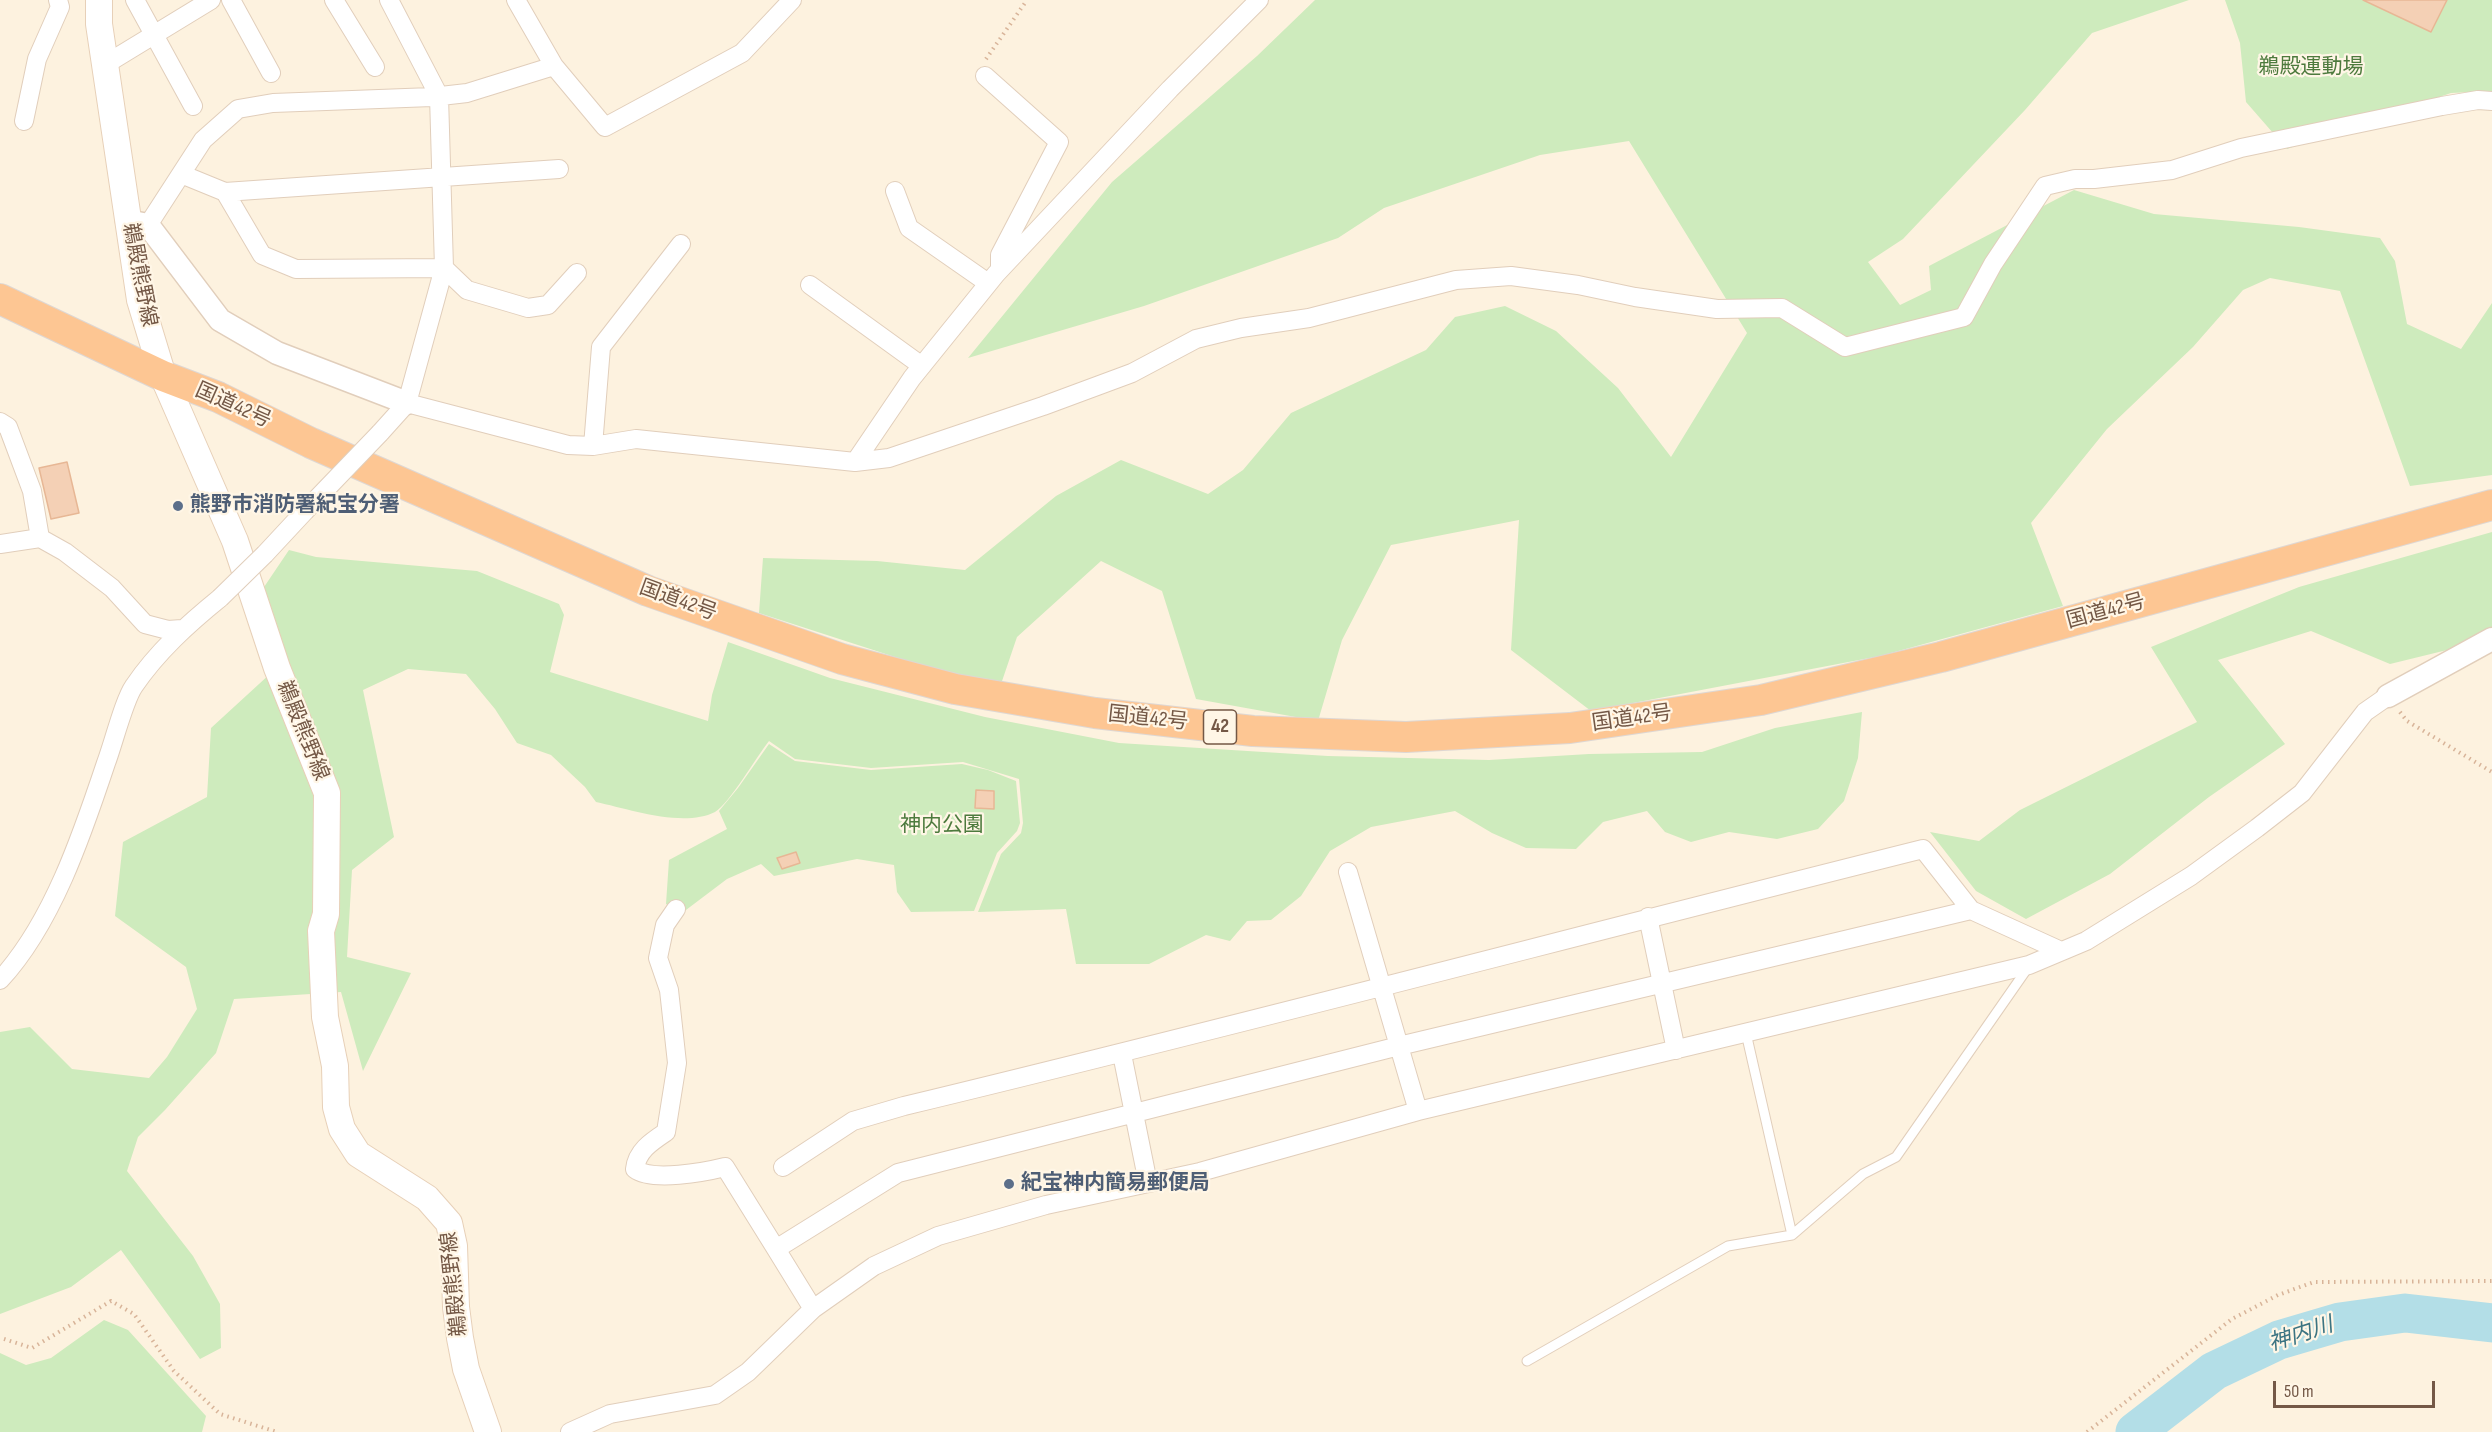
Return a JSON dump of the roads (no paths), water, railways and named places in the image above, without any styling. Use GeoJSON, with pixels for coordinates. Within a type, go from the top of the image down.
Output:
{"type":"FeatureCollection","features":[{"type":"Feature","properties":{"kind":"highway","name":"国道42号"},"geometry":{"type":"LineString","coordinates":[[0,299],[311,443],[648,591],[842,659],[955,689],[1095,713],[1253,731],[1406,737],[1570,728],[1761,700],[1941,657],[2492,505]]}},
{"type":"Feature","properties":{"kind":"main road","name":"鵜殿熊野線"},"geometry":{"type":"LineString","coordinates":[[99,0],[99,24],[138,223],[140,300],[163,376],[235,541],[277,668],[327,793],[327,914],[321,931],[325,1017],[335,1066],[336,1107],[342,1129],[358,1154],[427,1198],[449,1223],[454,1246],[460,1338],[466,1369],[488,1432]]}},
{"type":"Feature","properties":{"kind":"street"},"geometry":{"type":"LineString","coordinates":[[24,121],[38,58],[60,7],[58,0]]}},
{"type":"Feature","properties":{"kind":"street"},"geometry":{"type":"LineString","coordinates":[[135,0],[193,106]]}},
{"type":"Feature","properties":{"kind":"street"},"geometry":{"type":"LineString","coordinates":[[106,64],[211,0]]}},
{"type":"Feature","properties":{"kind":"street"},"geometry":{"type":"LineString","coordinates":[[231,0],[271,73]]}},
{"type":"Feature","properties":{"kind":"street"},"geometry":{"type":"LineString","coordinates":[[334,0],[375,67]]}},
{"type":"Feature","properties":{"kind":"street"},"geometry":{"type":"LineString","coordinates":[[0,980],[24,950],[79,841],[132,687],[182,629],[220,598],[265,554],[407,403],[444,268],[439,96],[389,0]]}},
{"type":"Feature","properties":{"kind":"street"},"geometry":{"type":"LineString","coordinates":[[516,0],[554,66],[605,127],[741,53],[792,0]]}},
{"type":"Feature","properties":{"kind":"street"},"geometry":{"type":"LineString","coordinates":[[855,462],[922,366],[994,276],[1131,130],[1259,0]]}},
{"type":"Feature","properties":{"kind":"street"},"geometry":{"type":"LineString","coordinates":[[554,66],[467,93],[273,103],[238,109],[203,140],[181,174],[138,223],[220,320],[278,353],[407,403],[568,445],[593,446],[636,439],[855,462],[890,458],[1043,406],[1132,373],[1196,339],[1241,328],[1309,318],[1456,280],[1510,276],[1578,285],[1635,297],[1717,309],[1782,308],[1845,347],[1964,317],[1993,264],[2045,186],[2075,179],[2172,170],[2241,148],[2442,106],[2492,100]]}},
{"type":"Feature","properties":{"kind":"street"},"geometry":{"type":"LineString","coordinates":[[982,72],[1059,142],[1000,255],[994,276]]}},
{"type":"Feature","properties":{"kind":"street"},"geometry":{"type":"LineString","coordinates":[[181,174],[225,192],[559,169]]}},
{"type":"Feature","properties":{"kind":"street"},"geometry":{"type":"LineString","coordinates":[[895,191],[909,228],[994,276]]}},
{"type":"Feature","properties":{"kind":"street"},"geometry":{"type":"LineString","coordinates":[[225,192],[262,255],[296,269],[444,268],[467,290],[528,308],[548,305],[577,273]]}},
{"type":"Feature","properties":{"kind":"street"},"geometry":{"type":"LineString","coordinates":[[593,446],[601,347],[681,244]]}},
{"type":"Feature","properties":{"kind":"street"},"geometry":{"type":"LineString","coordinates":[[810,285],[922,366]]}},
{"type":"Feature","properties":{"kind":"street"},"geometry":{"type":"LineString","coordinates":[[0,422],[8,427],[32,491],[40,538]]}},
{"type":"Feature","properties":{"kind":"street"},"geometry":{"type":"LineString","coordinates":[[0,544],[40,538],[65,552],[112,588],[145,624],[168,630],[182,629]]}},
{"type":"Feature","properties":{"kind":"street"},"geometry":{"type":"LineString","coordinates":[[570,1432],[610,1414],[715,1395],[748,1372],[813,1309],[874,1266],[938,1236],[1046,1205],[1200,1172],[1418,1111],[2029,965],[2086,940],[2191,876],[2302,793],[2366,712],[2388,696],[2492,639]]}},
{"type":"Feature","properties":{"kind":"street"},"geometry":{"type":"LineString","coordinates":[[783,1167],[853,1121],[904,1106],[1122,1054],[1648,917],[1923,849],[1971,910],[2061,951]]}},
{"type":"Feature","properties":{"kind":"street"},"geometry":{"type":"LineString","coordinates":[[1348,872],[1418,1111]]}},
{"type":"Feature","properties":{"kind":"street"},"geometry":{"type":"LineString","coordinates":[[676,909],[665,926],[657,958],[669,990],[677,1063],[666,1132],[646,1146],[636,1160],[636,1169],[642,1174],[677,1174],[725,1167],[813,1309]]}},
{"type":"Feature","properties":{"kind":"street"},"geometry":{"type":"LineString","coordinates":[[776,1249],[898,1173],[1399,1046],[1971,910]]}},
{"type":"Feature","properties":{"kind":"street"},"geometry":{"type":"LineString","coordinates":[[1648,917],[1676,1050]]}},
{"type":"Feature","properties":{"kind":"street"},"geometry":{"type":"LineString","coordinates":[[1122,1054],[1148,1183]]}},
{"type":"Feature","properties":{"kind":"lane"},"geometry":{"type":"LineString","coordinates":[[1527,1361],[1728,1246],[1792,1235],[1863,1174],[1896,1157],[2029,965]]}},
{"type":"Feature","properties":{"kind":"lane"},"geometry":{"type":"LineString","coordinates":[[1746,1033],[1792,1235]]}},
{"type":"Feature","properties":{"kind":"waterway","name":"神内川"},"geometry":{"type":"LineString","coordinates":[[2135,1432],[2214,1371],[2279,1340],[2340,1322],[2405,1313],[2492,1323]]}},
{"type":"Feature","properties":{"kind":"place","name":"熊野市消防署紀宝分署"},"geometry":{"type":"Point","coordinates":[178,506]}},
{"type":"Feature","properties":{"kind":"place","name":"紀宝神内簡易郵便局"},"geometry":{"type":"Point","coordinates":[1009,1184]}},
{"type":"Feature","properties":{"kind":"park label","name":"鵜殿運動場"},"geometry":{"type":"Point","coordinates":[2311,68]}},
{"type":"Feature","properties":{"kind":"park label","name":"神内公園"},"geometry":{"type":"Point","coordinates":[942,826]}}]}
